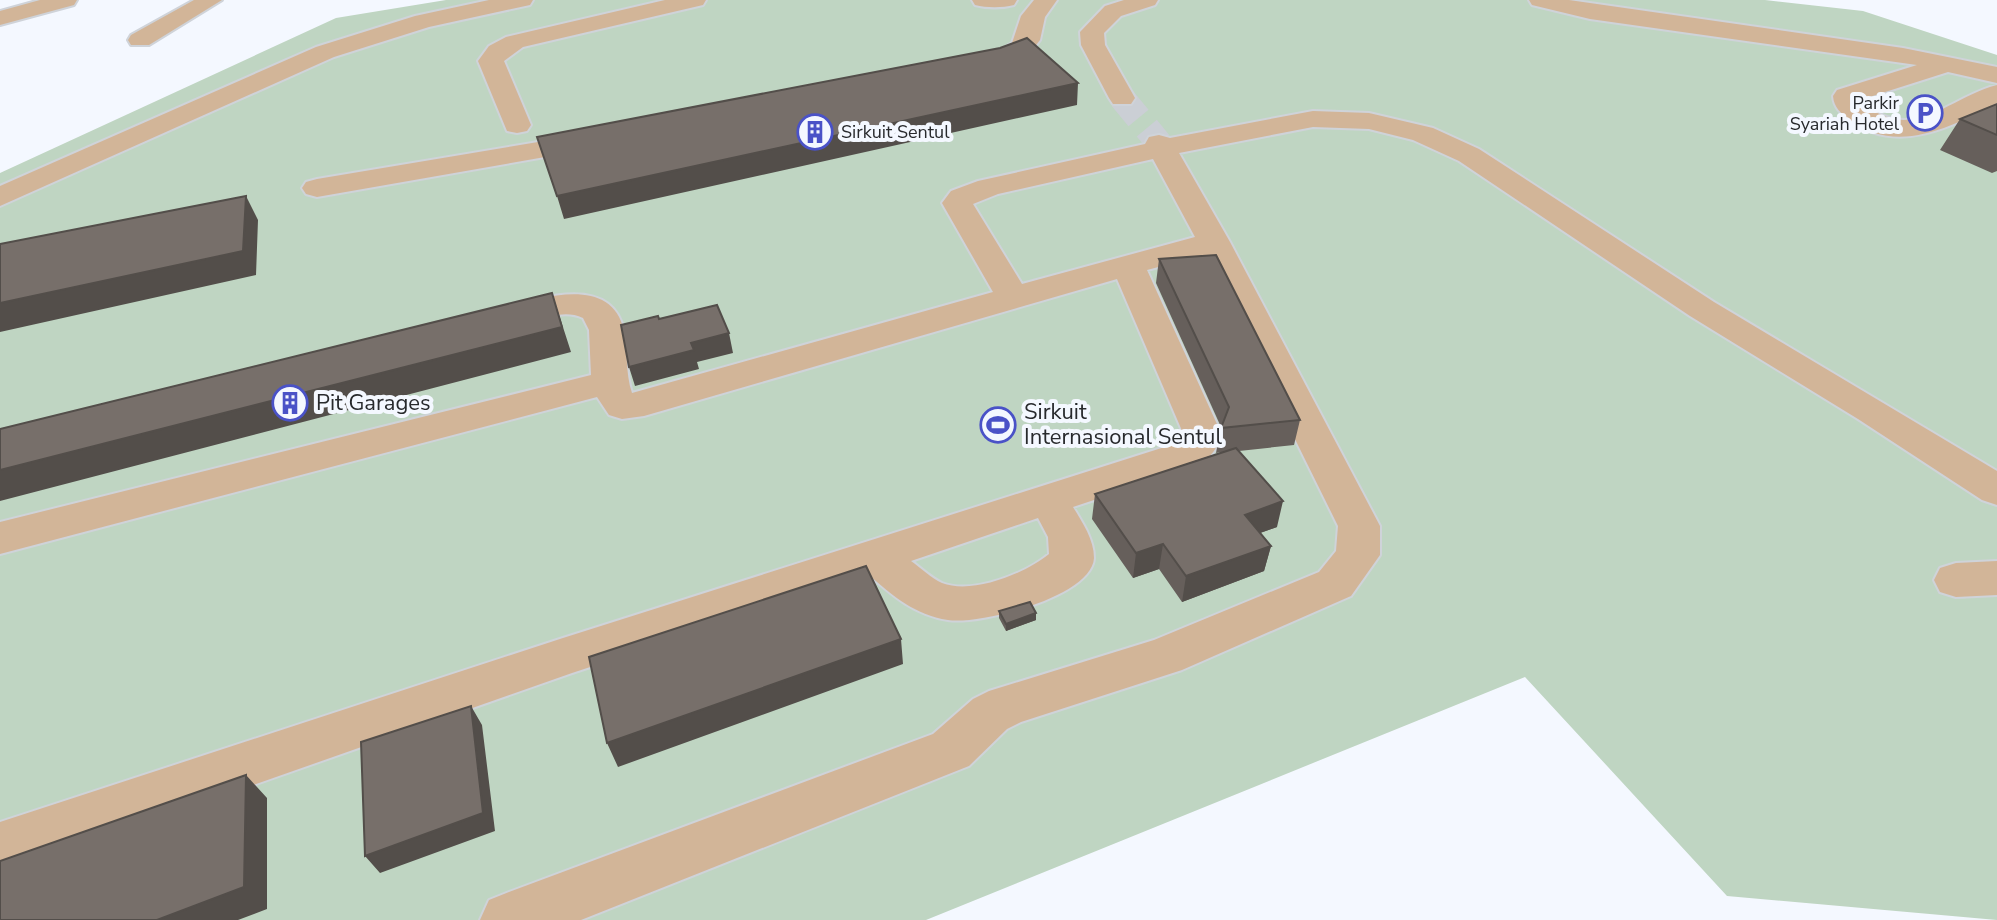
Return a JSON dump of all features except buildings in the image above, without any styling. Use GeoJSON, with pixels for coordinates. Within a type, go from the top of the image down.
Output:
{"type":"FeatureCollection","features":[{"type":"Feature","properties":{"kind":"street"},"geometry":{"type":"LineString","coordinates":[[0,18],[66,0]]}},
{"type":"Feature","properties":{"kind":"street"},"geometry":{"type":"LineString","coordinates":[[140,40],[211,0]]}},
{"type":"Feature","properties":{"kind":"street"},"geometry":{"type":"LineString","coordinates":[[0,197],[325,52],[423,21],[522,0]]}},
{"type":"Feature","properties":{"kind":"street"},"geometry":{"type":"LineString","coordinates":[[517,125],[491,61],[498,51],[515,42],[695,0]]}},
{"type":"Feature","properties":{"kind":"street"},"geometry":{"type":"LineString","coordinates":[[983,0],[1006,0]]}},
{"type":"Feature","properties":{"kind":"street"},"geometry":{"type":"LineString","coordinates":[[960,67],[1010,55],[1021,48],[1028,40],[1033,16],[1046,0]]}},
{"type":"Feature","properties":{"kind":"street"},"geometry":{"type":"LineString","coordinates":[[1122,98],[1093,45],[1092,32],[1113,11],[1147,0]]}},
{"type":"Feature","properties":{"kind":"street"},"geometry":{"type":"LineString","coordinates":[[1540,0],[1590,12],[1997,75]]}},
{"type":"Feature","properties":{"kind":"street"},"geometry":{"type":"LineString","coordinates":[[1997,83],[1944,65],[1846,96],[1847,104],[1876,123],[1903,130],[1924,128],[1997,93]]}},
{"type":"Feature","properties":{"kind":"street"},"geometry":{"type":"LineString","coordinates":[[1013,297],[957,203],[962,197],[989,187],[1160,146],[1254,128],[1313,119],[1369,121],[1423,134],[1469,155],[1702,309],[1997,490]]}},
{"type":"Feature","properties":{"kind":"street"},"geometry":{"type":"LineString","coordinates":[[317,188],[618,135]]}},
{"type":"Feature","properties":{"kind":"street"},"geometry":{"type":"LineString","coordinates":[[509,920],[951,750],[990,714],[1006,706],[1165,656],[1335,584],[1358,555],[1359,526],[1214,242],[1160,146]]}},
{"type":"Feature","properties":{"kind":"street"},"geometry":{"type":"LineString","coordinates":[[472,327],[560,305],[583,304],[594,308],[603,321],[610,382],[615,398],[622,406],[644,404],[1214,242]]}},
{"type":"Feature","properties":{"kind":"street"},"geometry":{"type":"LineString","coordinates":[[0,848],[563,657],[1185,455],[1199,445],[1202,433],[1129,267]]}},
{"type":"Feature","properties":{"kind":"street"},"geometry":{"type":"LineString","coordinates":[[0,538],[610,382]]}},
{"type":"Feature","properties":{"kind":"street"},"geometry":{"type":"LineString","coordinates":[[876,556],[930,598],[957,605],[981,603],[1056,576],[1072,560],[1069,537],[1049,501]]}},
{"type":"Feature","properties":{"kind":"green space","name":"Sirkuit Internasional Sentul"},"geometry":{"type":"Polygon","coordinates":[[[446,0],[1765,0],[1863,11],[1997,55],[1997,920],[1727,896],[1525,677],[926,920],[0,920],[0,173],[336,18],[446,0]]]}},
{"type":"Feature","properties":{"kind":"tunnel"},"geometry":{"type":"LineString","coordinates":[[1122,98],[1159,143]]}},
{"type":"Feature","properties":{"kind":"place","name":"Parkir Syariah Hotel"},"geometry":{"type":"Point","coordinates":[1925,113]}},
{"type":"Feature","properties":{"kind":"place","name":"Sirkuit Sentul"},"geometry":{"type":"Point","coordinates":[815,132]}},
{"type":"Feature","properties":{"kind":"place","name":"Pit Garages"},"geometry":{"type":"Point","coordinates":[290,403]}},
{"type":"Feature","properties":{"kind":"place","name":"Sirkuit Internasional Sentul"},"geometry":{"type":"Point","coordinates":[998,425]}}]}
